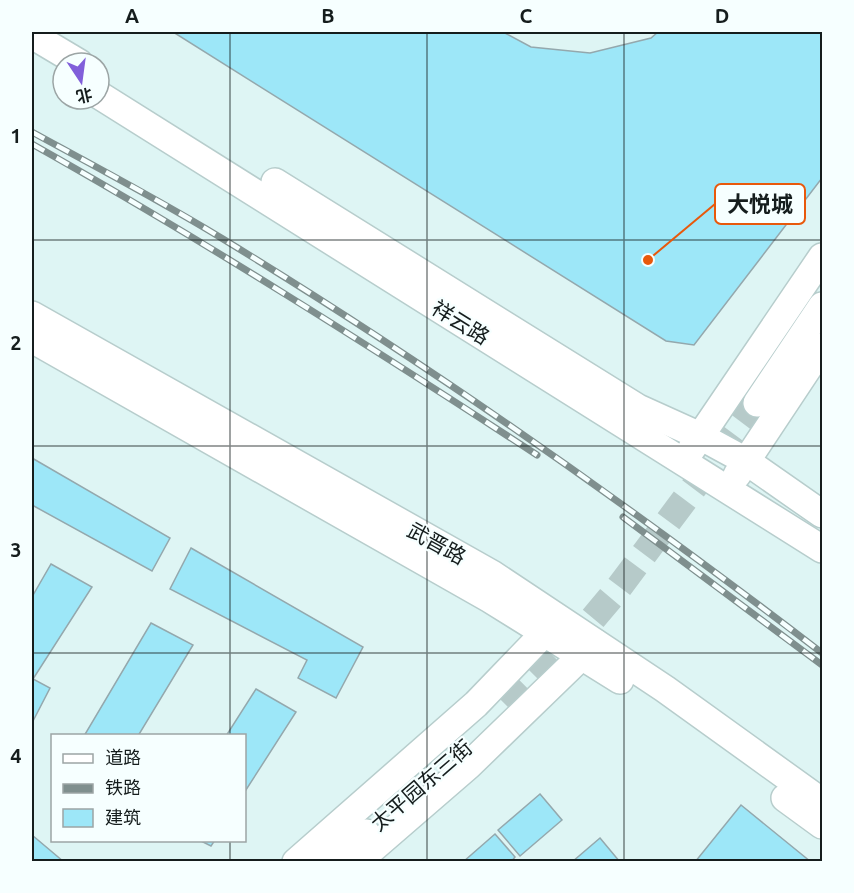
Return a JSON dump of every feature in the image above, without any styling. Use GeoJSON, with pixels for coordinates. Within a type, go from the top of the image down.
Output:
{"type":"FeatureCollection","features":[{"type":"Feature","properties":{"kind":"street"},"geometry":{"type":"LineString","coordinates":[[32,35],[59,51]]}},
{"type":"Feature","properties":{"kind":"street"},"geometry":{"type":"LineString","coordinates":[[32,53],[51,65]]}},
{"type":"Feature","properties":{"kind":"street","name":"祥云路"},"geometry":{"type":"LineString","coordinates":[[111,82],[638,408],[700,436],[746,461],[822,514]]}},
{"type":"Feature","properties":{"kind":"street","name":"祥云路"},"geometry":{"type":"LineString","coordinates":[[111,103],[822,549]]}},
{"type":"Feature","properties":{"kind":"street"},"geometry":{"type":"LineString","coordinates":[[684,461],[822,258]]}},
{"type":"Feature","properties":{"kind":"street"},"geometry":{"type":"LineString","coordinates":[[732,389],[741,404],[761,420],[822,306]]}},
{"type":"Feature","properties":{"kind":"street","name":"武晋路"},"geometry":{"type":"LineString","coordinates":[[32,315],[492,574],[552,625]]}},
{"type":"Feature","properties":{"kind":"street","name":"武晋路"},"geometry":{"type":"LineString","coordinates":[[32,339],[552,625],[822,802]]}},
{"type":"Feature","properties":{"kind":"street"},"geometry":{"type":"LineString","coordinates":[[729,489],[746,461],[765,411],[822,347]]}},
{"type":"Feature","properties":{"kind":"street"},"geometry":{"type":"LineString","coordinates":[[296,861],[476,704],[552,625]]}},
{"type":"Feature","properties":{"kind":"street"},"geometry":{"type":"LineString","coordinates":[[357,861],[468,766],[517,710],[589,649]]}},
{"type":"Feature","properties":{"kind":"street","name":"武晋路"},"geometry":{"type":"LineString","coordinates":[[589,649],[656,703],[822,825]]}},
{"type":"Feature","properties":{"kind":"street"},"geometry":{"type":"LineString","coordinates":[[496,683],[511,690],[517,710]]}},
{"type":"Feature","properties":{"kind":"street","name":"太平园东三街"},"geometry":{"type":"LineString","coordinates":[[333,861],[517,710]]}},
{"type":"Feature","properties":{"kind":"building"},"geometry":{"type":"Polygon","coordinates":[[[173,32],[503,32],[531,47],[590,53],[651,38],[658,32],[822,32],[822,178],[694,345],[666,341],[173,32]]]}},
{"type":"Feature","properties":{"kind":"building"},"geometry":{"type":"Polygon","coordinates":[[[32,458],[170,538],[152,571],[32,505],[32,458]]]}},
{"type":"Feature","properties":{"kind":"building"},"geometry":{"type":"Polygon","coordinates":[[[191,548],[363,647],[336,698],[298,678],[307,660],[170,589],[191,548]]]}},
{"type":"Feature","properties":{"kind":"building"},"geometry":{"type":"Polygon","coordinates":[[[51,564],[92,587],[33,679],[50,688],[32,723],[32,597],[51,564]]]}},
{"type":"Feature","properties":{"kind":"building"},"geometry":{"type":"Polygon","coordinates":[[[151,623],[193,645],[139,734],[85,734],[151,623]]]}},
{"type":"Feature","properties":{"kind":"building"},"geometry":{"type":"Polygon","coordinates":[[[256,689],[296,712],[246,790],[246,734],[227,734],[256,689]]]}},
{"type":"Feature","properties":{"kind":"building"},"geometry":{"type":"Polygon","coordinates":[[[540,794],[562,820],[520,856],[498,830],[540,794]]]}},
{"type":"Feature","properties":{"kind":"building"},"geometry":{"type":"Polygon","coordinates":[[[741,805],[811,862],[695,862],[741,805]]]}},
{"type":"Feature","properties":{"kind":"building"},"geometry":{"type":"Polygon","coordinates":[[[495,834],[515,857],[511,862],[463,862],[495,834]]]}},
{"type":"Feature","properties":{"kind":"building"},"geometry":{"type":"Polygon","coordinates":[[[32,835],[64,862],[32,862],[32,835]]]}},
{"type":"Feature","properties":{"kind":"building"},"geometry":{"type":"Polygon","coordinates":[[[600,838],[620,862],[572,862],[600,838]]]}},
{"type":"Feature","properties":{"kind":"tunnel"},"geometry":{"type":"LineString","coordinates":[[509,708],[565,652],[617,590],[757,403]]}},
{"type":"Feature","properties":{"kind":"railway"},"geometry":{"type":"LineString","coordinates":[[32,132],[200,225],[377,336],[603,491],[822,653]]}},
{"type":"Feature","properties":{"kind":"railway"},"geometry":{"type":"LineString","coordinates":[[32,144],[161,218],[287,295],[537,455]]}},
{"type":"Feature","properties":{"kind":"railway"},"geometry":{"type":"LineString","coordinates":[[623,517],[822,665]]}},
{"type":"Feature","properties":{"kind":"place","name":"大悦城"},"geometry":{"type":"Point","coordinates":[648,260]}}]}
